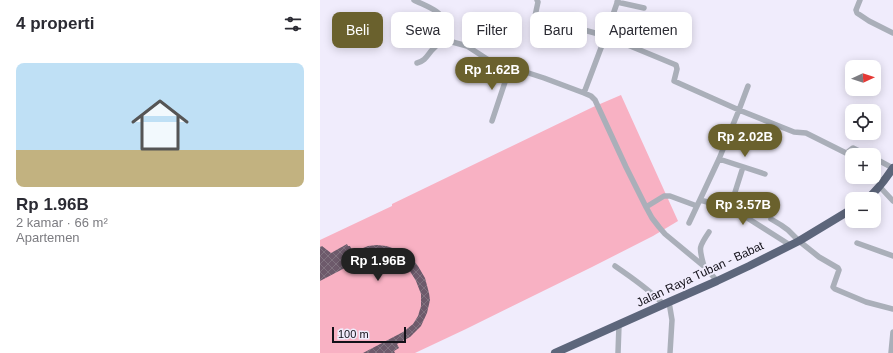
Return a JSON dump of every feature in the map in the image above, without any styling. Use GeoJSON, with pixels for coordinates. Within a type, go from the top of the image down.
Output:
{"type":"FeatureCollection","features":[{"type":"Feature","properties":{"kind":"highway"},"geometry":{"type":"LineString","coordinates":[[875,192],[893,168]]}},
{"type":"Feature","properties":{"kind":"highway","name":"Jalan Raya Tuban - Babat"},"geometry":{"type":"LineString","coordinates":[[555,353],[717,281],[798,241],[845,213]]}},
{"type":"Feature","properties":{"kind":"street"},"geometry":{"type":"LineString","coordinates":[[414,0],[437,12]]}},
{"type":"Feature","properties":{"kind":"street"},"geometry":{"type":"LineString","coordinates":[[537,0],[536,20],[595,33]]}},
{"type":"Feature","properties":{"kind":"street"},"geometry":{"type":"LineString","coordinates":[[860,0],[856,10],[857,13],[893,33]]}},
{"type":"Feature","properties":{"kind":"street"},"geometry":{"type":"LineString","coordinates":[[614,12],[617,1],[644,8]]}},
{"type":"Feature","properties":{"kind":"street"},"geometry":{"type":"LineString","coordinates":[[454,42],[467,46],[487,58],[591,96],[595,100],[646,207],[658,227],[710,271],[717,281]]}},
{"type":"Feature","properties":{"kind":"street"},"geometry":{"type":"LineString","coordinates":[[417,63],[426,59],[435,48]]}},
{"type":"Feature","properties":{"kind":"street"},"geometry":{"type":"LineString","coordinates":[[584,93],[601,48]]}},
{"type":"Feature","properties":{"kind":"street"},"geometry":{"type":"LineString","coordinates":[[635,48],[676,65],[677,69],[674,81],[739,110],[794,132],[806,133],[845,152]]}},
{"type":"Feature","properties":{"kind":"street"},"geometry":{"type":"LineString","coordinates":[[492,121],[510,67]]}},
{"type":"Feature","properties":{"kind":"street"},"geometry":{"type":"LineString","coordinates":[[689,223],[719,159],[748,86]]}},
{"type":"Feature","properties":{"kind":"street"},"geometry":{"type":"LineString","coordinates":[[719,159],[765,174]]}},
{"type":"Feature","properties":{"kind":"street"},"geometry":{"type":"LineString","coordinates":[[881,162],[893,168]]}},
{"type":"Feature","properties":{"kind":"street"},"geometry":{"type":"LineString","coordinates":[[730,208],[743,167]]}},
{"type":"Feature","properties":{"kind":"street"},"geometry":{"type":"LineString","coordinates":[[880,187],[893,201]]}},
{"type":"Feature","properties":{"kind":"street"},"geometry":{"type":"LineString","coordinates":[[646,207],[666,195],[697,206]]}},
{"type":"Feature","properties":{"kind":"street"},"geometry":{"type":"LineString","coordinates":[[700,200],[730,208],[790,245]]}},
{"type":"Feature","properties":{"kind":"street"},"geometry":{"type":"LineString","coordinates":[[771,219],[782,225],[798,241],[819,257],[838,268],[839,270],[833,287],[835,289],[866,302],[893,309]]}},
{"type":"Feature","properties":{"kind":"street"},"geometry":{"type":"LineString","coordinates":[[704,266],[700,252],[701,244],[709,232]]}},
{"type":"Feature","properties":{"kind":"street"},"geometry":{"type":"LineString","coordinates":[[857,243],[893,256]]}},
{"type":"Feature","properties":{"kind":"street"},"geometry":{"type":"LineString","coordinates":[[615,266],[666,303],[672,320],[670,353]]}},
{"type":"Feature","properties":{"kind":"street"},"geometry":{"type":"LineString","coordinates":[[618,353],[619,325]]}},
{"type":"Feature","properties":{"kind":"street"},"geometry":{"type":"LineString","coordinates":[[890,353],[893,332]]}},
{"type":"Feature","properties":{"kind":"shaded area"},"geometry":{"type":"Polygon","coordinates":[[[621,95],[678,221],[653,236],[592,267],[415,353],[320,353],[320,240],[593,107],[621,95]]]}},
{"type":"Feature","properties":{"kind":"building"},"geometry":{"type":"Polygon","coordinates":[[[347,244],[353,252],[368,246],[377,245],[399,250],[411,257],[425,278],[430,300],[427,313],[421,326],[410,337],[397,344],[399,348],[394,351],[395,353],[363,353],[403,332],[413,324],[418,316],[421,306],[421,294],[416,281],[408,268],[398,260],[376,256],[366,257],[320,281],[320,247],[322,246],[331,253],[347,244]]]}}]}
